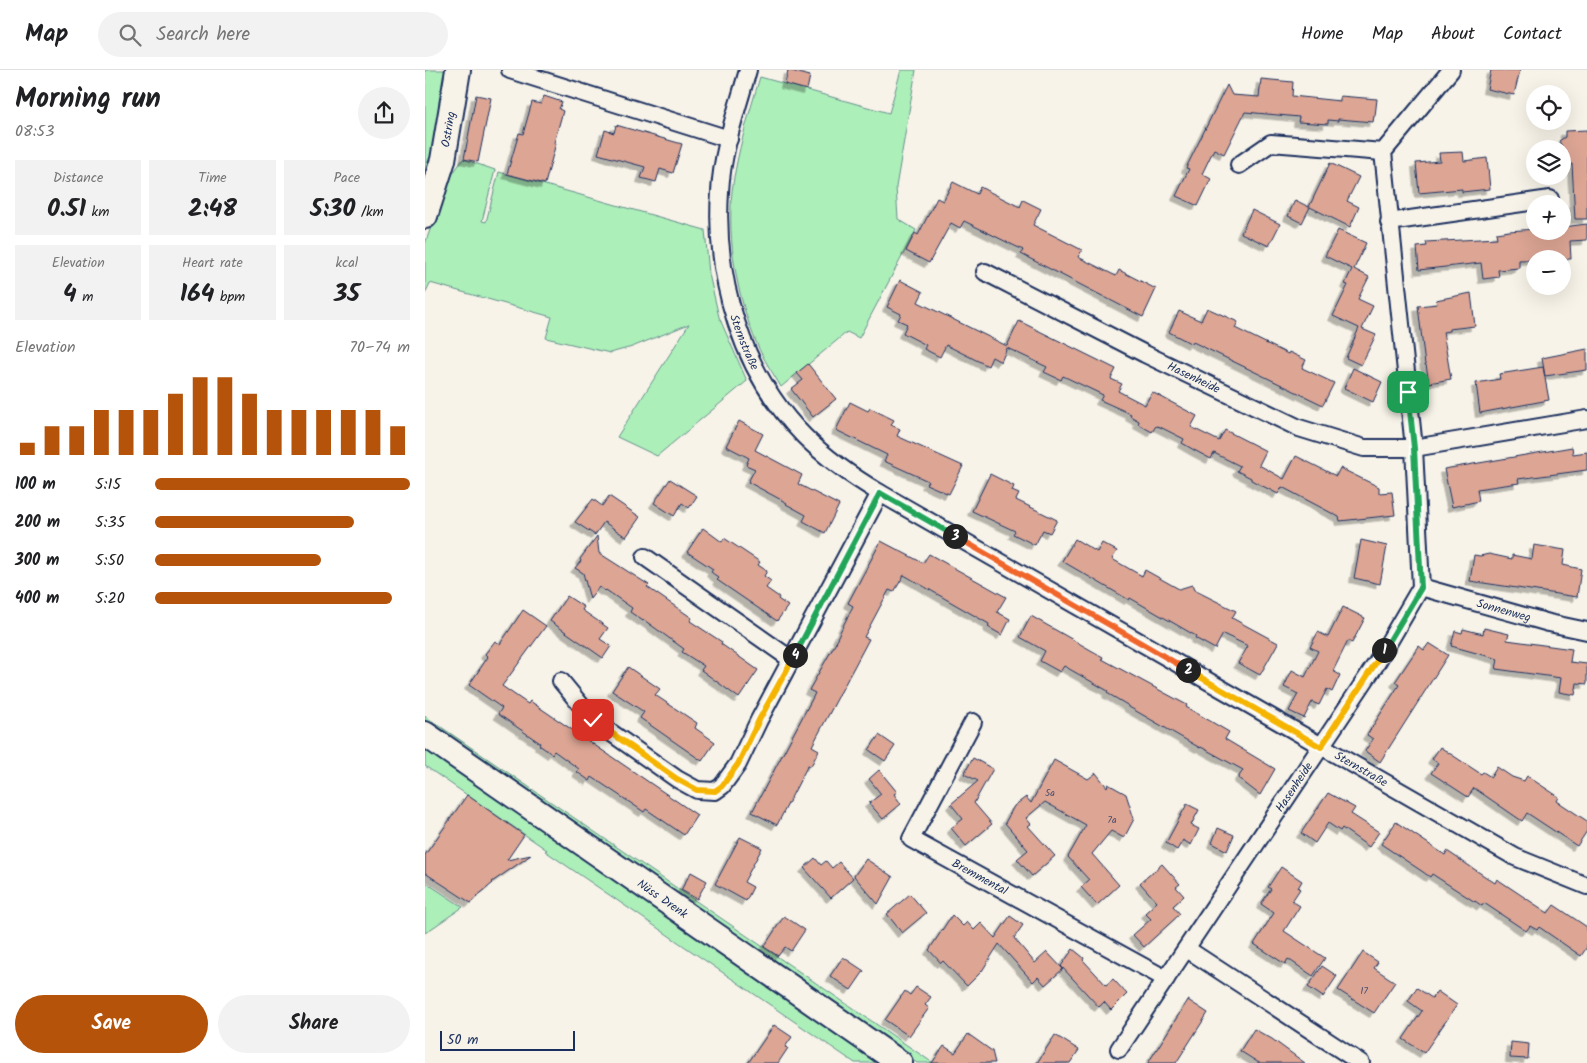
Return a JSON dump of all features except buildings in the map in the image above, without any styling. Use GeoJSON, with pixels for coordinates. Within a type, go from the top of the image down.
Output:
{"type":"FeatureCollection","features":[{"type":"Feature","properties":{"kind":"main road","name":"Ostring"},"geometry":{"type":"LineString","coordinates":[[425,216],[443,160],[458,70]]}},
{"type":"Feature","properties":{"kind":"main road","name":"Nüss Drenk"},"geometry":{"type":"LineString","coordinates":[[425,734],[900,1063]]}},
{"type":"Feature","properties":{"kind":"street"},"geometry":{"type":"LineString","coordinates":[[510,70],[729,139]]}},
{"type":"Feature","properties":{"kind":"street","name":"Sternstraße"},"geometry":{"type":"LineString","coordinates":[[748,70],[723,166],[720,192],[721,247],[724,277],[730,303],[744,341],[768,389],[784,413],[803,435],[841,468],[880,493],[1321,747],[1515,857],[1587,886]]}},
{"type":"Feature","properties":{"kind":"street"},"geometry":{"type":"LineString","coordinates":[[1421,588],[1414,448],[1383,152],[1451,70]]}},
{"type":"Feature","properties":{"kind":"street"},"geometry":{"type":"LineString","coordinates":[[1239,165],[1271,143],[1383,152]]}},
{"type":"Feature","properties":{"kind":"street"},"geometry":{"type":"LineString","coordinates":[[1389,222],[1526,202]]}},
{"type":"Feature","properties":{"kind":"street","name":"Hasenheide"},"geometry":{"type":"LineString","coordinates":[[985,272],[1145,354],[1299,428],[1365,448],[1414,448],[1587,420]]}},
{"type":"Feature","properties":{"kind":"street"},"geometry":{"type":"LineString","coordinates":[[561,681],[593,720],[677,779],[697,790],[715,791],[722,786],[738,764],[759,720],[880,493]]}},
{"type":"Feature","properties":{"kind":"street"},"geometry":{"type":"LineString","coordinates":[[645,557],[792,660]]}},
{"type":"Feature","properties":{"kind":"street","name":"Hasenheide"},"geometry":{"type":"LineString","coordinates":[[1119,1049],[1376,664],[1421,588]]}},
{"type":"Feature","properties":{"kind":"street","name":"Sonnenweg"},"geometry":{"type":"LineString","coordinates":[[1421,588],[1549,623],[1587,631]]}},
{"type":"Feature","properties":{"kind":"street","name":"Bremmental"},"geometry":{"type":"LineString","coordinates":[[973,722],[911,839],[1166,979]]}},
{"type":"Feature","properties":{"kind":"street"},"geometry":{"type":"LineString","coordinates":[[1187,949],[1361,1063]]}},
{"type":"Feature","properties":{"kind":"green space"},"geometry":{"type":"Polygon","coordinates":[[[425,70],[447,70],[435,144],[425,179],[425,70]]]}},
{"type":"Feature","properties":{"kind":"green space"},"geometry":{"type":"Polygon","coordinates":[[[901,70],[916,70],[896,187],[898,219],[916,230],[859,338],[847,332],[781,387],[759,350],[750,326],[739,289],[732,249],[732,191],[744,133],[760,77],[889,113],[901,70]]]}},
{"type":"Feature","properties":{"kind":"green space"},"geometry":{"type":"Polygon","coordinates":[[[463,159],[495,170],[482,221],[486,222],[499,172],[705,230],[709,274],[719,317],[747,381],[657,456],[617,437],[689,324],[632,347],[610,353],[546,338],[552,317],[430,283],[425,294],[425,244],[447,182],[463,159]]]}},
{"type":"Feature","properties":{"kind":"green space"},"geometry":{"type":"Polygon","coordinates":[[[425,716],[933,1063],[917,1063],[425,723],[425,716]]]}},
{"type":"Feature","properties":{"kind":"green space"},"geometry":{"type":"Polygon","coordinates":[[[425,747],[881,1063],[855,1063],[545,851],[547,850],[425,766],[425,747]]]}},
{"type":"Feature","properties":{"kind":"green space"},"geometry":{"type":"Polygon","coordinates":[[[425,882],[463,907],[425,933],[425,882]]]}},
{"type":"Feature","properties":{"kind":"route"},"geometry":{"type":"LineString","coordinates":[[593,720],[677,779],[697,790],[715,791],[722,786],[738,764],[759,720],[880,493],[1321,747],[1376,664],[1421,588],[1414,448],[1408,392]]}}]}
